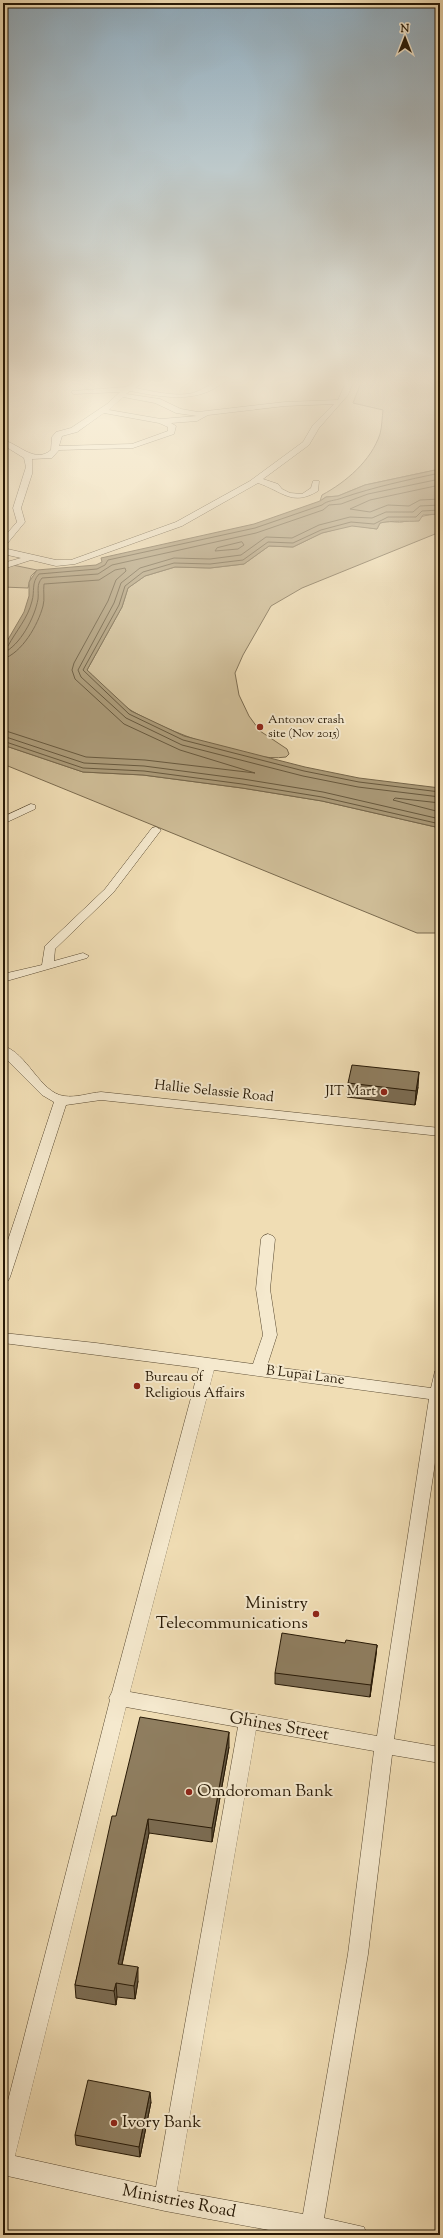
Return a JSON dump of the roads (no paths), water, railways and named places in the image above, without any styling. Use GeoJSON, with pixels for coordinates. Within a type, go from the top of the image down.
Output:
{"type":"FeatureCollection","features":[{"type":"Feature","properties":{"kind":"street"},"geometry":{"type":"LineString","coordinates":[[3,543],[21,522],[17,511],[23,484]]}},
{"type":"Feature","properties":{"kind":"street"},"geometry":{"type":"LineString","coordinates":[[3,551],[28,558],[67,563],[95,556],[179,524],[233,496],[250,484]]}},
{"type":"Feature","properties":{"kind":"street"},"geometry":{"type":"LineString","coordinates":[[270,484],[275,486],[279,491],[289,495],[304,496],[315,489],[316,484]]}},
{"type":"Feature","properties":{"kind":"street"},"geometry":{"type":"LineString","coordinates":[[3,566],[28,558]]}},
{"type":"Feature","properties":{"kind":"street"},"geometry":{"type":"LineString","coordinates":[[3,821],[31,808]]}},
{"type":"Feature","properties":{"kind":"street"},"geometry":{"type":"LineString","coordinates":[[48,967],[49,948],[109,891],[156,830]]}},
{"type":"Feature","properties":{"kind":"street"},"geometry":{"type":"LineString","coordinates":[[3,978],[84,956]]}},
{"type":"Feature","properties":{"kind":"street"},"geometry":{"type":"LineString","coordinates":[[3,1050],[26,1069],[38,1085],[61,1100],[3,1277]]}},
{"type":"Feature","properties":{"kind":"street","name":"Hallie Selassie Road"},"geometry":{"type":"LineString","coordinates":[[61,1100],[101,1096],[440,1132]]}},
{"type":"Feature","properties":{"kind":"street"},"geometry":{"type":"LineString","coordinates":[[258,1370],[270,1336],[263,1289],[268,1239]]}},
{"type":"Feature","properties":{"kind":"street","name":"B Lupai Lane"},"geometry":{"type":"LineString","coordinates":[[3,1338],[96,1348],[439,1395]]}},
{"type":"Feature","properties":{"kind":"street"},"geometry":{"type":"LineString","coordinates":[[3,2164],[118,1698],[145,1605],[208,1364]]}},
{"type":"Feature","properties":{"kind":"street"},"geometry":{"type":"LineString","coordinates":[[312,2226],[358,1954],[384,1746],[439,1395],[440,1375]]}},
{"type":"Feature","properties":{"kind":"street","name":"Ghines Street"},"geometry":{"type":"LineString","coordinates":[[118,1698],[440,1755]]}},
{"type":"Feature","properties":{"kind":"street"},"geometry":{"type":"LineString","coordinates":[[165,2200],[248,1722]]}},
{"type":"Feature","properties":{"kind":"street","name":"Ministries Road"},"geometry":{"type":"LineString","coordinates":[[3,2164],[165,2200],[356,2235]]}},
{"type":"Feature","properties":{"kind":"water"},"geometry":{"type":"Polygon","coordinates":[[[440,484],[440,514],[423,515],[419,521],[380,523],[377,529],[352,526],[322,533],[293,547],[269,546],[244,564],[210,568],[175,567],[145,576],[128,588],[122,607],[87,670],[131,711],[184,736],[305,767],[359,778],[440,788],[440,828],[322,801],[242,788],[143,775],[83,772],[3,745],[3,648],[24,612],[29,596],[29,582],[37,570],[96,565],[102,562],[101,558],[254,524],[320,501],[326,497],[338,496],[365,485],[440,484]]]}},
{"type":"Feature","properties":{"kind":"place","name":"Antonov crash site (Nov 2015)"},"geometry":{"type":"Point","coordinates":[260,727]}},
{"type":"Feature","properties":{"kind":"place","name":"JIT Mart"},"geometry":{"type":"Point","coordinates":[384,1092]}},
{"type":"Feature","properties":{"kind":"place","name":"Bureau of Religious Affairs"},"geometry":{"type":"Point","coordinates":[137,1386]}},
{"type":"Feature","properties":{"kind":"place","name":"Ministry Telecommunications"},"geometry":{"type":"Point","coordinates":[316,1614]}},
{"type":"Feature","properties":{"kind":"place","name":"Omdoroman Bank"},"geometry":{"type":"Point","coordinates":[189,1792]}},
{"type":"Feature","properties":{"kind":"place","name":"Ivory Bank"},"geometry":{"type":"Point","coordinates":[114,2123]}}]}
